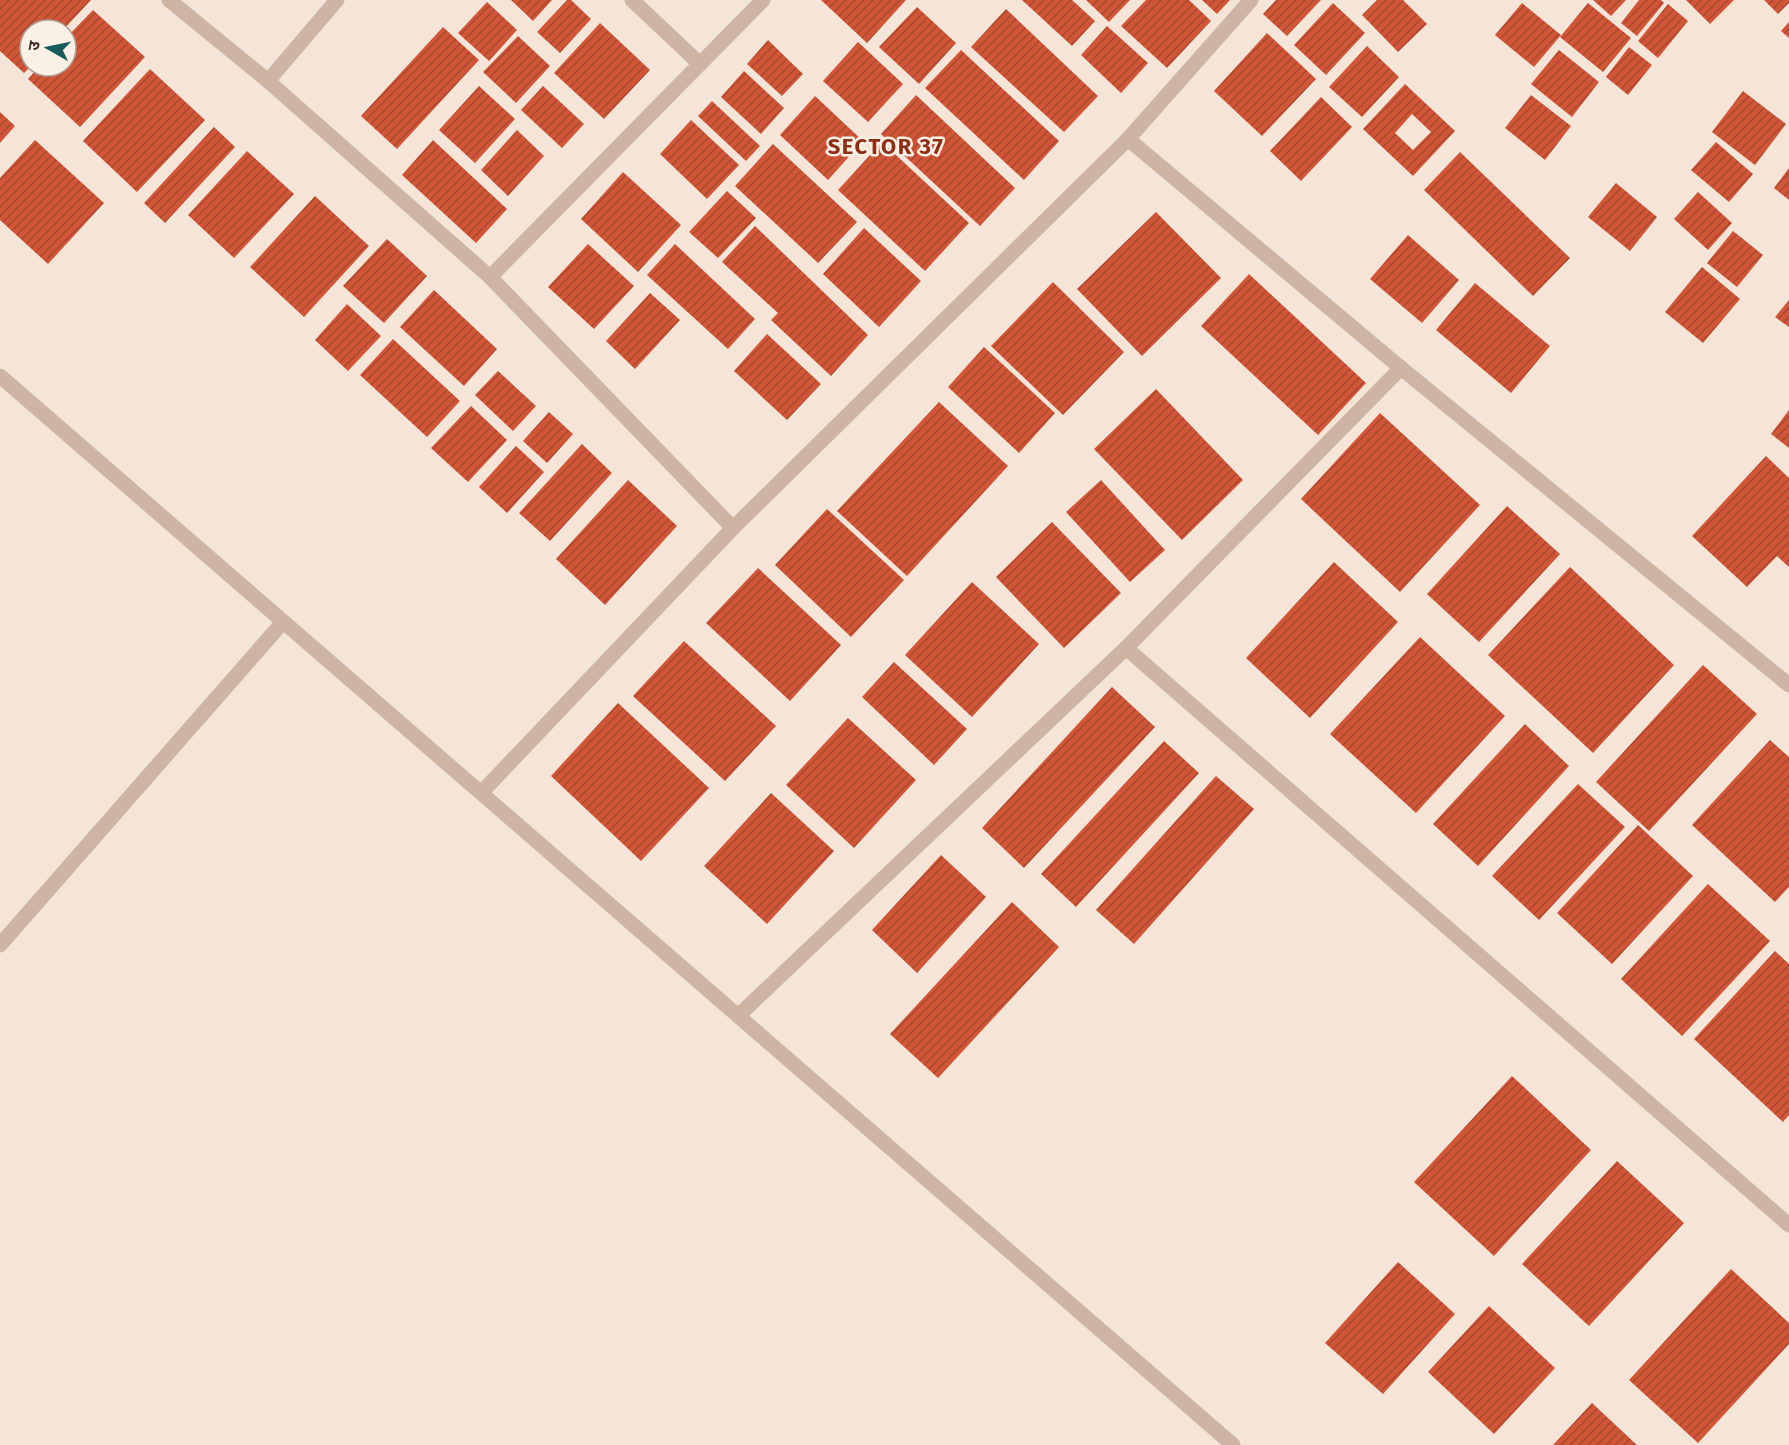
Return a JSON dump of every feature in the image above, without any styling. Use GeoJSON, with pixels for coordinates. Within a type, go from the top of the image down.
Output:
{"type":"FeatureCollection","features":[{"type":"Feature","properties":{"kind":"street"},"geometry":{"type":"LineString","coordinates":[[169,0],[268,81],[490,278],[733,528]]}},
{"type":"Feature","properties":{"kind":"street"},"geometry":{"type":"LineString","coordinates":[[268,81],[337,0]]}},
{"type":"Feature","properties":{"kind":"street"},"geometry":{"type":"LineString","coordinates":[[632,0],[700,64]]}},
{"type":"Feature","properties":{"kind":"street"},"geometry":{"type":"LineString","coordinates":[[490,278],[763,0]]}},
{"type":"Feature","properties":{"kind":"street"},"geometry":{"type":"LineString","coordinates":[[481,793],[733,528],[1128,139],[1251,0]]}},
{"type":"Feature","properties":{"kind":"street"},"geometry":{"type":"LineString","coordinates":[[1128,139],[1401,368],[1789,685]]}},
{"type":"Feature","properties":{"kind":"street"},"geometry":{"type":"LineString","coordinates":[[738,1016],[1125,648],[1401,368]]}},
{"type":"Feature","properties":{"kind":"street"},"geometry":{"type":"LineString","coordinates":[[0,376],[1233,1445]]}},
{"type":"Feature","properties":{"kind":"street"},"geometry":{"type":"LineString","coordinates":[[1,942],[284,622]]}},
{"type":"Feature","properties":{"kind":"street"},"geometry":{"type":"LineString","coordinates":[[1125,648],[1789,1225]]}},
{"type":"Feature","properties":{"kind":"building"},"geometry":{"type":"Polygon","coordinates":[[[0,0],[91,0],[74,18],[18,18],[18,68],[0,51],[0,0]]]}},
{"type":"Feature","properties":{"kind":"building"},"geometry":{"type":"Polygon","coordinates":[[[511,0],[552,0],[533,21],[511,0]]]}},
{"type":"Feature","properties":{"kind":"building"},"geometry":{"type":"Polygon","coordinates":[[[567,0],[571,0],[591,19],[560,53],[537,32],[567,0]]]}},
{"type":"Feature","properties":{"kind":"building"},"geometry":{"type":"Polygon","coordinates":[[[821,0],[906,0],[867,43],[821,0]]]}},
{"type":"Feature","properties":{"kind":"building"},"geometry":{"type":"Polygon","coordinates":[[[1022,0],[1072,0],[1095,21],[1072,46],[1022,0]]]}},
{"type":"Feature","properties":{"kind":"building"},"geometry":{"type":"Polygon","coordinates":[[[1086,0],[1130,0],[1109,22],[1086,0]]]}},
{"type":"Feature","properties":{"kind":"building"},"geometry":{"type":"Polygon","coordinates":[[[1146,0],[1189,0],[1211,21],[1167,68],[1121,26],[1146,0]]]}},
{"type":"Feature","properties":{"kind":"building"},"geometry":{"type":"Polygon","coordinates":[[[1202,0],[1230,0],[1217,14],[1202,0]]]}},
{"type":"Feature","properties":{"kind":"building"},"geometry":{"type":"Polygon","coordinates":[[[1276,0],[1321,0],[1287,36],[1263,14],[1276,0]]]}},
{"type":"Feature","properties":{"kind":"building"},"geometry":{"type":"Polygon","coordinates":[[[1377,0],[1403,0],[1427,24],[1398,52],[1362,15],[1377,0]]]}},
{"type":"Feature","properties":{"kind":"building"},"geometry":{"type":"Polygon","coordinates":[[[1593,0],[1626,0],[1611,16],[1593,0]]]}},
{"type":"Feature","properties":{"kind":"building"},"geometry":{"type":"Polygon","coordinates":[[[1639,0],[1661,0],[1664,3],[1637,36],[1621,23],[1639,0]]]}},
{"type":"Feature","properties":{"kind":"building"},"geometry":{"type":"Polygon","coordinates":[[[1686,0],[1734,0],[1710,24],[1686,0]]]}},
{"type":"Feature","properties":{"kind":"building"},"geometry":{"type":"Polygon","coordinates":[[[1764,0],[1789,0],[1789,3],[1778,14],[1764,0]]]}},
{"type":"Feature","properties":{"kind":"building"},"geometry":{"type":"Polygon","coordinates":[[[487,2],[517,30],[489,61],[458,33],[487,2]]]}},
{"type":"Feature","properties":{"kind":"building"},"geometry":{"type":"Polygon","coordinates":[[[1333,3],[1365,33],[1326,75],[1294,45],[1333,3]]]}},
{"type":"Feature","properties":{"kind":"building"},"geometry":{"type":"Polygon","coordinates":[[[1522,3],[1561,35],[1534,67],[1495,35],[1522,3]]]}},
{"type":"Feature","properties":{"kind":"building"},"geometry":{"type":"Polygon","coordinates":[[[1588,3],[1631,38],[1603,72],[1560,37],[1588,3]]]}},
{"type":"Feature","properties":{"kind":"building"},"geometry":{"type":"Polygon","coordinates":[[[1668,4],[1688,21],[1658,58],[1638,41],[1668,4]]]}},
{"type":"Feature","properties":{"kind":"building"},"geometry":{"type":"Polygon","coordinates":[[[917,7],[956,43],[919,84],[879,47],[917,7]]]}},
{"type":"Feature","properties":{"kind":"building"},"geometry":{"type":"Polygon","coordinates":[[[1006,9],[1098,96],[1064,132],[971,47],[1006,9]]]}},
{"type":"Feature","properties":{"kind":"building"},"geometry":{"type":"Polygon","coordinates":[[[93,10],[145,57],[80,127],[28,79],[78,78],[78,26],[93,10]]]}},
{"type":"Feature","properties":{"kind":"building"},"geometry":{"type":"Polygon","coordinates":[[[1789,22],[1789,38],[1781,31],[1789,22]]]}},
{"type":"Feature","properties":{"kind":"building"},"geometry":{"type":"Polygon","coordinates":[[[600,23],[650,70],[604,119],[554,73],[600,23]]]}},
{"type":"Feature","properties":{"kind":"building"},"geometry":{"type":"Polygon","coordinates":[[[1107,26],[1148,63],[1121,93],[1081,55],[1107,26]]]}},
{"type":"Feature","properties":{"kind":"building"},"geometry":{"type":"Polygon","coordinates":[[[443,27],[479,60],[397,149],[361,116],[443,27]]]}},
{"type":"Feature","properties":{"kind":"building"},"geometry":{"type":"Polygon","coordinates":[[[1267,33],[1316,79],[1262,136],[1214,91],[1267,33]]]}},
{"type":"Feature","properties":{"kind":"building"},"geometry":{"type":"Polygon","coordinates":[[[518,36],[550,66],[516,103],[483,72],[518,36]]]}},
{"type":"Feature","properties":{"kind":"building"},"geometry":{"type":"Polygon","coordinates":[[[768,40],[803,74],[782,96],[747,64],[768,40]]]}},
{"type":"Feature","properties":{"kind":"building"},"geometry":{"type":"Polygon","coordinates":[[[858,42],[903,84],[868,122],[823,81],[858,42]]]}},
{"type":"Feature","properties":{"kind":"building"},"geometry":{"type":"Polygon","coordinates":[[[1367,46],[1399,77],[1362,117],[1329,87],[1367,46]]]}},
{"type":"Feature","properties":{"kind":"building"},"geometry":{"type":"Polygon","coordinates":[[[1629,47],[1652,65],[1628,95],[1606,77],[1629,47]]]}},
{"type":"Feature","properties":{"kind":"building"},"geometry":{"type":"Polygon","coordinates":[[[961,50],[1059,141],[1024,180],[925,88],[961,50]]]}},
{"type":"Feature","properties":{"kind":"building"},"geometry":{"type":"Polygon","coordinates":[[[1559,50],[1599,82],[1572,117],[1531,84],[1559,50]]]}},
{"type":"Feature","properties":{"kind":"building"},"geometry":{"type":"Polygon","coordinates":[[[150,69],[205,120],[137,192],[83,141],[150,69]]]}},
{"type":"Feature","properties":{"kind":"building"},"geometry":{"type":"Polygon","coordinates":[[[744,71],[784,108],[761,134],[721,97],[744,71]]]}},
{"type":"Feature","properties":{"kind":"building"},"geometry":{"type":"Polygon","coordinates":[[[1405,84],[1455,131],[1413,176],[1363,129],[1405,84]],[[1412,114],[1395,133],[1413,150],[1431,132],[1412,114]]]}},
{"type":"Feature","properties":{"kind":"building"},"geometry":{"type":"Polygon","coordinates":[[[479,86],[515,119],[475,163],[439,130],[479,86]]]}},
{"type":"Feature","properties":{"kind":"building"},"geometry":{"type":"Polygon","coordinates":[[[543,86],[584,124],[562,148],[521,110],[543,86]]]}},
{"type":"Feature","properties":{"kind":"building"},"geometry":{"type":"Polygon","coordinates":[[[1743,91],[1786,124],[1755,165],[1712,132],[1743,91]]]}},
{"type":"Feature","properties":{"kind":"building"},"geometry":{"type":"Polygon","coordinates":[[[916,95],[1015,188],[980,226],[881,134],[916,95]]]}},
{"type":"Feature","properties":{"kind":"building"},"geometry":{"type":"Polygon","coordinates":[[[1531,95],[1571,126],[1545,160],[1505,128],[1531,95]]]}},
{"type":"Feature","properties":{"kind":"building"},"geometry":{"type":"Polygon","coordinates":[[[815,96],[863,141],[828,180],[780,135],[815,96]]]}},
{"type":"Feature","properties":{"kind":"building"},"geometry":{"type":"Polygon","coordinates":[[[1321,97],[1352,127],[1301,181],[1270,151],[1321,97]]]}},
{"type":"Feature","properties":{"kind":"building"},"geometry":{"type":"Polygon","coordinates":[[[712,101],[760,146],[746,161],[698,116],[712,101]]]}},
{"type":"Feature","properties":{"kind":"building"},"geometry":{"type":"Polygon","coordinates":[[[0,112],[15,126],[0,143],[0,112]]]}},
{"type":"Feature","properties":{"kind":"building"},"geometry":{"type":"Polygon","coordinates":[[[691,120],[739,165],[707,199],[660,154],[691,120]]]}},
{"type":"Feature","properties":{"kind":"building"},"geometry":{"type":"Polygon","coordinates":[[[214,127],[235,147],[165,223],[144,203],[214,127]]]}},
{"type":"Feature","properties":{"kind":"building"},"geometry":{"type":"Polygon","coordinates":[[[517,130],[544,156],[508,196],[481,170],[517,130]]]}},
{"type":"Feature","properties":{"kind":"building"},"geometry":{"type":"Polygon","coordinates":[[[35,140],[104,203],[48,264],[0,220],[0,178],[35,140]]]}},
{"type":"Feature","properties":{"kind":"building"},"geometry":{"type":"Polygon","coordinates":[[[433,140],[507,209],[476,243],[402,175],[433,140]]]}},
{"type":"Feature","properties":{"kind":"building"},"geometry":{"type":"Polygon","coordinates":[[[882,142],[969,223],[925,271],[838,190],[882,142]]]}},
{"type":"Feature","properties":{"kind":"building"},"geometry":{"type":"Polygon","coordinates":[[[1716,142],[1753,174],[1729,202],[1691,170],[1716,142]]]}},
{"type":"Feature","properties":{"kind":"building"},"geometry":{"type":"Polygon","coordinates":[[[773,144],[857,222],[818,263],[735,186],[773,144]]]}},
{"type":"Feature","properties":{"kind":"building"},"geometry":{"type":"Polygon","coordinates":[[[247,151],[294,194],[234,258],[188,215],[247,151]]]}},
{"type":"Feature","properties":{"kind":"building"},"geometry":{"type":"Polygon","coordinates":[[[1460,152],[1570,258],[1533,296],[1424,190],[1460,152]]]}},
{"type":"Feature","properties":{"kind":"building"},"geometry":{"type":"Polygon","coordinates":[[[1789,168],[1789,200],[1774,188],[1789,168]]]}},
{"type":"Feature","properties":{"kind":"building"},"geometry":{"type":"Polygon","coordinates":[[[623,172],[681,225],[638,272],[581,219],[623,172]]]}},
{"type":"Feature","properties":{"kind":"building"},"geometry":{"type":"Polygon","coordinates":[[[1616,183],[1657,217],[1630,251],[1588,217],[1616,183]]]}},
{"type":"Feature","properties":{"kind":"building"},"geometry":{"type":"Polygon","coordinates":[[[727,191],[756,218],[718,258],[689,232],[727,191]]]}},
{"type":"Feature","properties":{"kind":"building"},"geometry":{"type":"Polygon","coordinates":[[[1698,192],[1732,223],[1708,250],[1674,219],[1698,192]]]}},
{"type":"Feature","properties":{"kind":"building"},"geometry":{"type":"Polygon","coordinates":[[[315,196],[369,246],[304,317],[250,267],[315,196]]]}},
{"type":"Feature","properties":{"kind":"building"},"geometry":{"type":"Polygon","coordinates":[[[1156,212],[1221,278],[1142,356],[1077,289],[1156,212]]]}},
{"type":"Feature","properties":{"kind":"building"},"geometry":{"type":"Polygon","coordinates":[[[755,226],[868,335],[831,376],[771,320],[778,313],[722,262],[755,226]]]}},
{"type":"Feature","properties":{"kind":"building"},"geometry":{"type":"Polygon","coordinates":[[[864,228],[921,281],[879,327],[823,274],[864,228]]]}},
{"type":"Feature","properties":{"kind":"building"},"geometry":{"type":"Polygon","coordinates":[[[1733,231],[1763,255],[1737,287],[1707,263],[1733,231]]]}},
{"type":"Feature","properties":{"kind":"building"},"geometry":{"type":"Polygon","coordinates":[[[1408,235],[1459,280],[1422,323],[1370,279],[1408,235]]]}},
{"type":"Feature","properties":{"kind":"building"},"geometry":{"type":"Polygon","coordinates":[[[387,239],[427,276],[384,323],[343,286],[387,239]]]}},
{"type":"Feature","properties":{"kind":"building"},"geometry":{"type":"Polygon","coordinates":[[[588,244],[634,286],[594,329],[548,287],[588,244]]]}},
{"type":"Feature","properties":{"kind":"building"},"geometry":{"type":"Polygon","coordinates":[[[675,244],[755,319],[728,349],[647,275],[675,244]]]}},
{"type":"Feature","properties":{"kind":"building"},"geometry":{"type":"Polygon","coordinates":[[[1702,267],[1740,299],[1703,343],[1665,312],[1702,267]]]}},
{"type":"Feature","properties":{"kind":"building"},"geometry":{"type":"Polygon","coordinates":[[[1249,274],[1366,383],[1318,435],[1201,326],[1249,274]]]}},
{"type":"Feature","properties":{"kind":"building"},"geometry":{"type":"Polygon","coordinates":[[[1053,282],[1124,352],[1063,415],[991,346],[1053,282]]]}},
{"type":"Feature","properties":{"kind":"building"},"geometry":{"type":"Polygon","coordinates":[[[1475,283],[1550,346],[1511,393],[1436,330],[1475,283]]]}},
{"type":"Feature","properties":{"kind":"building"},"geometry":{"type":"Polygon","coordinates":[[[434,290],[497,349],[464,386],[400,327],[434,290]]]}},
{"type":"Feature","properties":{"kind":"building"},"geometry":{"type":"Polygon","coordinates":[[[650,293],[680,320],[635,369],[606,341],[650,293]]]}},
{"type":"Feature","properties":{"kind":"building"},"geometry":{"type":"Polygon","coordinates":[[[1789,300],[1789,327],[1775,317],[1789,300]]]}},
{"type":"Feature","properties":{"kind":"building"},"geometry":{"type":"Polygon","coordinates":[[[347,304],[381,336],[348,371],[315,340],[347,304]]]}},
{"type":"Feature","properties":{"kind":"building"},"geometry":{"type":"Polygon","coordinates":[[[767,334],[821,384],[787,420],[734,371],[767,334]]]}},
{"type":"Feature","properties":{"kind":"building"},"geometry":{"type":"Polygon","coordinates":[[[393,339],[460,401],[427,437],[360,375],[393,339]]]}},
{"type":"Feature","properties":{"kind":"building"},"geometry":{"type":"Polygon","coordinates":[[[984,347],[1055,413],[1019,453],[948,387],[984,347]]]}},
{"type":"Feature","properties":{"kind":"building"},"geometry":{"type":"Polygon","coordinates":[[[498,371],[536,406],[513,431],[475,395],[498,371]]]}},
{"type":"Feature","properties":{"kind":"building"},"geometry":{"type":"Polygon","coordinates":[[[1156,389],[1243,480],[1182,540],[1094,449],[1156,389]]]}},
{"type":"Feature","properties":{"kind":"building"},"geometry":{"type":"Polygon","coordinates":[[[939,402],[1008,466],[907,576],[837,511],[939,402]]]}},
{"type":"Feature","properties":{"kind":"building"},"geometry":{"type":"Polygon","coordinates":[[[471,406],[507,440],[468,482],[431,448],[471,406]]]}},
{"type":"Feature","properties":{"kind":"building"},"geometry":{"type":"Polygon","coordinates":[[[1789,410],[1789,448],[1771,434],[1789,410]]]}},
{"type":"Feature","properties":{"kind":"building"},"geometry":{"type":"Polygon","coordinates":[[[549,412],[573,434],[547,463],[523,441],[549,412]]]}},
{"type":"Feature","properties":{"kind":"building"},"geometry":{"type":"Polygon","coordinates":[[[1380,413],[1480,505],[1400,592],[1301,499],[1380,413]]]}},
{"type":"Feature","properties":{"kind":"building"},"geometry":{"type":"Polygon","coordinates":[[[582,444],[612,473],[550,541],[519,513],[582,444]]]}},
{"type":"Feature","properties":{"kind":"building"},"geometry":{"type":"Polygon","coordinates":[[[516,446],[544,472],[507,513],[479,487],[516,446]]]}},
{"type":"Feature","properties":{"kind":"building"},"geometry":{"type":"Polygon","coordinates":[[[1766,456],[1789,478],[1789,567],[1777,556],[1747,587],[1692,536],[1766,456]]]}},
{"type":"Feature","properties":{"kind":"building"},"geometry":{"type":"Polygon","coordinates":[[[628,480],[677,526],[605,605],[556,559],[628,480]]]}},
{"type":"Feature","properties":{"kind":"building"},"geometry":{"type":"Polygon","coordinates":[[[1101,480],[1165,550],[1130,582],[1066,512],[1101,480]]]}},
{"type":"Feature","properties":{"kind":"building"},"geometry":{"type":"Polygon","coordinates":[[[1507,506],[1560,554],[1479,642],[1427,594],[1507,506]]]}},
{"type":"Feature","properties":{"kind":"building"},"geometry":{"type":"Polygon","coordinates":[[[827,509],[904,580],[851,637],[775,565],[827,509]]]}},
{"type":"Feature","properties":{"kind":"building"},"geometry":{"type":"Polygon","coordinates":[[[1052,522],[1121,593],[1064,648],[996,577],[1052,522]]]}},
{"type":"Feature","properties":{"kind":"building"},"geometry":{"type":"Polygon","coordinates":[[[1334,562],[1398,622],[1310,718],[1246,658],[1334,562]]]}},
{"type":"Feature","properties":{"kind":"building"},"geometry":{"type":"Polygon","coordinates":[[[1570,567],[1674,665],[1593,753],[1488,655],[1570,567]]]}},
{"type":"Feature","properties":{"kind":"building"},"geometry":{"type":"Polygon","coordinates":[[[758,568],[841,645],[790,701],[706,623],[758,568]]]}},
{"type":"Feature","properties":{"kind":"building"},"geometry":{"type":"Polygon","coordinates":[[[972,582],[1039,644],[972,717],[905,655],[972,582]]]}},
{"type":"Feature","properties":{"kind":"building"},"geometry":{"type":"Polygon","coordinates":[[[1420,637],[1505,716],[1416,813],[1330,734],[1420,637]]]}},
{"type":"Feature","properties":{"kind":"building"},"geometry":{"type":"Polygon","coordinates":[[[684,641],[776,726],[725,781],[633,696],[684,641]]]}},
{"type":"Feature","properties":{"kind":"building"},"geometry":{"type":"Polygon","coordinates":[[[894,662],[967,729],[934,765],[862,697],[894,662]]]}},
{"type":"Feature","properties":{"kind":"building"},"geometry":{"type":"Polygon","coordinates":[[[1703,665],[1757,714],[1649,831],[1596,782],[1703,665]]]}},
{"type":"Feature","properties":{"kind":"building"},"geometry":{"type":"Polygon","coordinates":[[[1112,687],[1155,727],[1024,868],[982,828],[1112,687]]]}},
{"type":"Feature","properties":{"kind":"building"},"geometry":{"type":"Polygon","coordinates":[[[618,703],[709,788],[641,861],[551,776],[618,703]]]}},
{"type":"Feature","properties":{"kind":"building"},"geometry":{"type":"Polygon","coordinates":[[[848,718],[916,780],[854,848],[786,785],[848,718]]]}},
{"type":"Feature","properties":{"kind":"building"},"geometry":{"type":"Polygon","coordinates":[[[1525,724],[1569,766],[1478,866],[1433,824],[1525,724]]]}},
{"type":"Feature","properties":{"kind":"building"},"geometry":{"type":"Polygon","coordinates":[[[1770,740],[1789,757],[1789,887],[1775,902],[1692,825],[1770,740]]]}},
{"type":"Feature","properties":{"kind":"building"},"geometry":{"type":"Polygon","coordinates":[[[1164,741],[1199,773],[1076,907],[1041,874],[1164,741]]]}},
{"type":"Feature","properties":{"kind":"building"},"geometry":{"type":"Polygon","coordinates":[[[1216,776],[1254,809],[1134,944],[1096,910],[1216,776]]]}},
{"type":"Feature","properties":{"kind":"building"},"geometry":{"type":"Polygon","coordinates":[[[1578,784],[1625,827],[1539,920],[1492,876],[1578,784]]]}},
{"type":"Feature","properties":{"kind":"building"},"geometry":{"type":"Polygon","coordinates":[[[771,793],[834,851],[767,924],[704,866],[771,793]]]}},
{"type":"Feature","properties":{"kind":"building"},"geometry":{"type":"Polygon","coordinates":[[[1638,825],[1693,876],[1612,964],[1557,913],[1638,825]]]}},
{"type":"Feature","properties":{"kind":"building"},"geometry":{"type":"Polygon","coordinates":[[[941,855],[986,897],[917,973],[872,930],[941,855]]]}},
{"type":"Feature","properties":{"kind":"building"},"geometry":{"type":"Polygon","coordinates":[[[1708,884],[1770,941],[1682,1036],[1621,979],[1708,884]]]}},
{"type":"Feature","properties":{"kind":"building"},"geometry":{"type":"Polygon","coordinates":[[[1012,902],[1059,947],[938,1078],[890,1034],[1012,902]]]}},
{"type":"Feature","properties":{"kind":"building"},"geometry":{"type":"Polygon","coordinates":[[[1775,951],[1789,964],[1789,1115],[1783,1122],[1694,1039],[1775,951]]]}},
{"type":"Feature","properties":{"kind":"building"},"geometry":{"type":"Polygon","coordinates":[[[1512,1076],[1591,1150],[1494,1256],[1414,1182],[1512,1076]]]}},
{"type":"Feature","properties":{"kind":"building"},"geometry":{"type":"Polygon","coordinates":[[[1617,1161],[1684,1223],[1589,1326],[1522,1264],[1617,1161]]]}},
{"type":"Feature","properties":{"kind":"building"},"geometry":{"type":"Polygon","coordinates":[[[1398,1262],[1455,1314],[1383,1394],[1325,1343],[1398,1262]]]}},
{"type":"Feature","properties":{"kind":"building"},"geometry":{"type":"Polygon","coordinates":[[[1731,1269],[1789,1323],[1789,1344],[1698,1443],[1629,1380],[1731,1269]]]}},
{"type":"Feature","properties":{"kind":"building"},"geometry":{"type":"Polygon","coordinates":[[[1489,1306],[1555,1368],[1494,1434],[1428,1372],[1489,1306]]]}},
{"type":"Feature","properties":{"kind":"building"},"geometry":{"type":"Polygon","coordinates":[[[1592,1403],[1637,1445],[1553,1445],[1592,1403]]]}},
{"type":"Feature","properties":{"kind":"district","name":"SECTOR 37"},"geometry":{"type":"Point","coordinates":[886,146]}}]}
